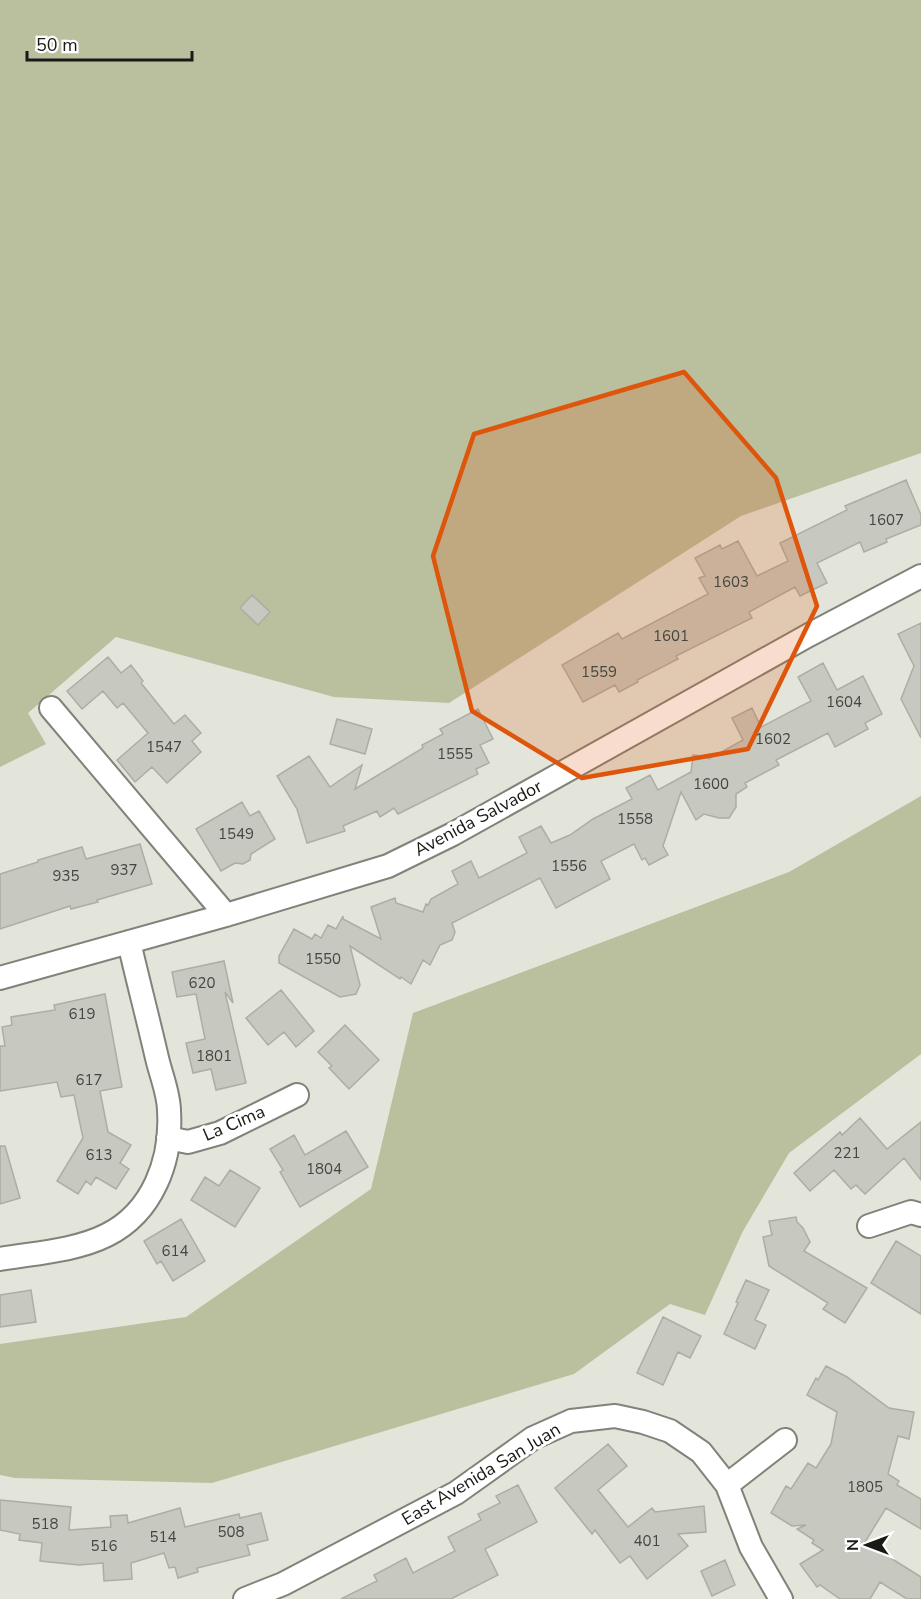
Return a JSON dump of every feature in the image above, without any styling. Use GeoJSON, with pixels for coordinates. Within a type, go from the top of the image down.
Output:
{"type":"FeatureCollection","features":[{"type":"Feature","properties":{"kind":"street","name":"Avenida Salvador"},"geometry":{"type":"LineString","coordinates":[[0,978],[308,891],[397,861],[453,834],[788,647],[921,576]]}},
{"type":"Feature","properties":{"kind":"street"},"geometry":{"type":"LineString","coordinates":[[51,708],[225,915]]}},
{"type":"Feature","properties":{"kind":"street"},"geometry":{"type":"LineString","coordinates":[[0,1259],[83,1244],[108,1234],[136,1213],[154,1188],[164,1165],[170,1109],[129,942]]}},
{"type":"Feature","properties":{"kind":"street","name":"La Cima"},"geometry":{"type":"LineString","coordinates":[[168,1138],[188,1142],[220,1133],[297,1095]]}},
{"type":"Feature","properties":{"kind":"street"},"geometry":{"type":"LineString","coordinates":[[869,1226],[911,1212],[921,1215]]}},
{"type":"Feature","properties":{"kind":"street","name":"East Avenida San Juan"},"geometry":{"type":"LineString","coordinates":[[245,1599],[283,1584],[456,1493],[533,1438],[571,1421],[615,1416],[644,1422],[670,1431],[701,1452],[726,1485],[751,1547],[781,1599]]}},
{"type":"Feature","properties":{"kind":"street"},"geometry":{"type":"LineString","coordinates":[[726,1485],[785,1440]]}},
{"type":"Feature","properties":{"kind":"highlighted area"},"geometry":{"type":"Polygon","coordinates":[[[684,372],[776,478],[817,606],[748,749],[582,778],[472,711],[433,556],[474,434],[684,372]]]}},
{"type":"Feature","properties":{"kind":"green space"},"geometry":{"type":"Polygon","coordinates":[[[0,0],[921,0],[921,453],[741,516],[449,703],[334,697],[116,637],[28,713],[46,744],[0,767],[0,0]]]}},
{"type":"Feature","properties":{"kind":"green space"},"geometry":{"type":"Polygon","coordinates":[[[921,796],[921,1054],[789,1153],[743,1231],[705,1315],[670,1304],[574,1374],[212,1483],[15,1478],[0,1475],[0,1344],[186,1317],[371,1189],[413,1013],[789,872],[921,796]]]}},
{"type":"Feature","properties":{"kind":"building"},"geometry":{"type":"Polygon","coordinates":[[[906,480],[921,515],[921,525],[886,539],[887,542],[864,552],[860,542],[817,563],[827,583],[800,596],[795,587],[749,612],[752,618],[676,656],[678,659],[637,680],[638,682],[619,692],[615,685],[583,702],[562,665],[618,633],[622,639],[708,594],[699,578],[705,576],[695,558],[720,545],[722,549],[738,541],[757,576],[788,561],[780,543],[847,510],[845,506],[906,480]]]}},
{"type":"Feature","properties":{"kind":"building"},"geometry":{"type":"Polygon","coordinates":[[[252,595],[270,612],[258,625],[240,608],[252,595]]]}},
{"type":"Feature","properties":{"kind":"building"},"geometry":{"type":"Polygon","coordinates":[[[921,623],[921,738],[901,699],[914,666],[898,634],[921,623]]]}},
{"type":"Feature","properties":{"kind":"building"},"geometry":{"type":"Polygon","coordinates":[[[108,657],[121,673],[131,665],[143,681],[141,683],[174,724],[185,715],[201,733],[192,741],[201,752],[167,783],[152,767],[135,782],[117,760],[148,733],[123,703],[117,708],[103,691],[82,709],[67,691],[108,657]]]}},
{"type":"Feature","properties":{"kind":"building"},"geometry":{"type":"Polygon","coordinates":[[[823,663],[837,690],[863,676],[882,714],[865,723],[868,729],[835,747],[828,733],[776,760],[779,765],[745,783],[747,787],[736,794],[736,807],[729,818],[704,814],[696,820],[681,792],[663,846],[668,855],[649,865],[645,858],[642,860],[634,844],[601,861],[610,879],[556,908],[540,878],[452,923],[455,932],[452,940],[440,945],[430,965],[423,960],[411,984],[350,946],[360,985],[356,994],[340,997],[279,963],[279,956],[294,929],[312,939],[315,934],[321,938],[328,925],[336,929],[343,916],[343,919],[381,939],[371,907],[395,898],[396,903],[423,912],[431,899],[458,884],[452,871],[471,861],[479,878],[527,853],[519,837],[541,826],[551,843],[570,835],[593,819],[632,799],[626,788],[650,775],[658,790],[691,772],[693,755],[709,759],[743,740],[732,718],[752,708],[761,727],[811,701],[798,677],[823,663]]]}},
{"type":"Feature","properties":{"kind":"building"},"geometry":{"type":"Polygon","coordinates":[[[478,709],[493,739],[480,745],[489,763],[476,769],[478,774],[398,814],[394,808],[380,817],[377,811],[343,826],[345,831],[307,843],[297,809],[277,776],[309,756],[330,787],[362,765],[355,789],[423,748],[422,745],[443,734],[440,729],[478,709]]]}},
{"type":"Feature","properties":{"kind":"building"},"geometry":{"type":"Polygon","coordinates":[[[337,719],[372,729],[365,754],[330,744],[337,719]]]}},
{"type":"Feature","properties":{"kind":"building"},"geometry":{"type":"Polygon","coordinates":[[[242,802],[250,816],[259,811],[275,839],[251,854],[250,860],[243,864],[235,863],[221,871],[196,829],[242,802]]]}},
{"type":"Feature","properties":{"kind":"building"},"geometry":{"type":"Polygon","coordinates":[[[140,844],[152,884],[97,900],[98,902],[71,909],[70,906],[0,929],[0,874],[82,847],[86,859],[140,844]]]}},
{"type":"Feature","properties":{"kind":"building"},"geometry":{"type":"Polygon","coordinates":[[[224,961],[233,1003],[225,992],[246,1083],[216,1090],[211,1069],[193,1073],[186,1043],[205,1039],[196,994],[177,997],[172,972],[224,961]]]}},
{"type":"Feature","properties":{"kind":"building"},"geometry":{"type":"Polygon","coordinates":[[[281,990],[314,1031],[296,1047],[284,1032],[268,1045],[246,1018],[281,990]]]}},
{"type":"Feature","properties":{"kind":"building"},"geometry":{"type":"Polygon","coordinates":[[[105,994],[122,1087],[100,1091],[108,1132],[131,1145],[120,1163],[129,1169],[116,1189],[96,1177],[91,1185],[86,1181],[78,1194],[57,1181],[83,1138],[74,1095],[61,1097],[57,1082],[0,1091],[0,1046],[5,1046],[2,1027],[12,1025],[11,1017],[55,1010],[54,1005],[105,994]]]}},
{"type":"Feature","properties":{"kind":"building"},"geometry":{"type":"Polygon","coordinates":[[[345,1025],[379,1060],[349,1089],[329,1068],[332,1066],[318,1052],[345,1025]]]}},
{"type":"Feature","properties":{"kind":"building"},"geometry":{"type":"Polygon","coordinates":[[[860,1118],[887,1149],[921,1122],[921,1180],[904,1158],[865,1194],[856,1185],[851,1189],[834,1170],[810,1191],[794,1173],[840,1132],[842,1135],[860,1118]]]}},
{"type":"Feature","properties":{"kind":"building"},"geometry":{"type":"Polygon","coordinates":[[[346,1131],[368,1167],[300,1207],[280,1172],[283,1170],[270,1149],[294,1135],[305,1155],[346,1131]]]}},
{"type":"Feature","properties":{"kind":"building"},"geometry":{"type":"Polygon","coordinates":[[[0,1146],[5,1146],[20,1198],[0,1204],[0,1146]]]}},
{"type":"Feature","properties":{"kind":"building"},"geometry":{"type":"Polygon","coordinates":[[[230,1170],[260,1188],[235,1227],[191,1200],[205,1177],[219,1186],[230,1170]]]}},
{"type":"Feature","properties":{"kind":"building"},"geometry":{"type":"Polygon","coordinates":[[[796,1217],[810,1242],[804,1251],[867,1288],[845,1323],[823,1309],[828,1303],[769,1266],[763,1237],[772,1235],[769,1221],[796,1217]]]}},
{"type":"Feature","properties":{"kind":"building"},"geometry":{"type":"Polygon","coordinates":[[[181,1219],[205,1261],[173,1281],[161,1261],[157,1264],[144,1241],[181,1219]]]}},
{"type":"Feature","properties":{"kind":"building"},"geometry":{"type":"Polygon","coordinates":[[[896,1241],[921,1256],[921,1314],[871,1283],[896,1241]]]}},
{"type":"Feature","properties":{"kind":"building"},"geometry":{"type":"Polygon","coordinates":[[[746,1280],[769,1290],[755,1320],[766,1325],[755,1349],[724,1334],[746,1280]]]}},
{"type":"Feature","properties":{"kind":"building"},"geometry":{"type":"Polygon","coordinates":[[[31,1290],[36,1322],[0,1327],[0,1295],[31,1290]]]}},
{"type":"Feature","properties":{"kind":"building"},"geometry":{"type":"Polygon","coordinates":[[[663,1317],[701,1336],[690,1358],[678,1352],[663,1385],[637,1373],[663,1317]]]}},
{"type":"Feature","properties":{"kind":"building"},"geometry":{"type":"Polygon","coordinates":[[[826,1366],[847,1377],[889,1408],[914,1412],[909,1439],[898,1436],[888,1474],[899,1481],[897,1485],[921,1499],[921,1529],[886,1508],[865,1542],[921,1577],[921,1599],[907,1599],[880,1582],[870,1599],[840,1599],[820,1585],[817,1587],[800,1564],[823,1550],[812,1543],[814,1540],[797,1529],[806,1525],[792,1526],[771,1513],[786,1486],[791,1489],[808,1463],[816,1468],[831,1444],[837,1412],[807,1395],[826,1366]]]}},
{"type":"Feature","properties":{"kind":"building"},"geometry":{"type":"Polygon","coordinates":[[[608,1444],[627,1466],[598,1490],[628,1527],[652,1508],[655,1512],[704,1506],[706,1532],[678,1534],[688,1546],[647,1579],[630,1556],[620,1563],[595,1530],[592,1534],[555,1488],[608,1444]]]}},
{"type":"Feature","properties":{"kind":"building"},"geometry":{"type":"Polygon","coordinates":[[[518,1485],[537,1522],[485,1549],[498,1575],[451,1599],[341,1599],[377,1581],[374,1575],[406,1558],[413,1573],[455,1551],[448,1537],[481,1520],[478,1514],[500,1503],[496,1496],[518,1485]]]}},
{"type":"Feature","properties":{"kind":"building"},"geometry":{"type":"Polygon","coordinates":[[[0,1500],[71,1507],[69,1530],[111,1527],[110,1516],[127,1515],[128,1523],[180,1508],[185,1527],[239,1514],[240,1518],[261,1513],[268,1540],[247,1545],[250,1555],[197,1568],[198,1572],[178,1578],[175,1567],[169,1568],[164,1553],[131,1563],[132,1579],[104,1581],[103,1563],[79,1565],[40,1561],[42,1543],[19,1540],[20,1534],[0,1530],[0,1500]]]}},
{"type":"Feature","properties":{"kind":"building"},"geometry":{"type":"Polygon","coordinates":[[[725,1560],[735,1585],[712,1596],[701,1571],[725,1560]]]}}]}
